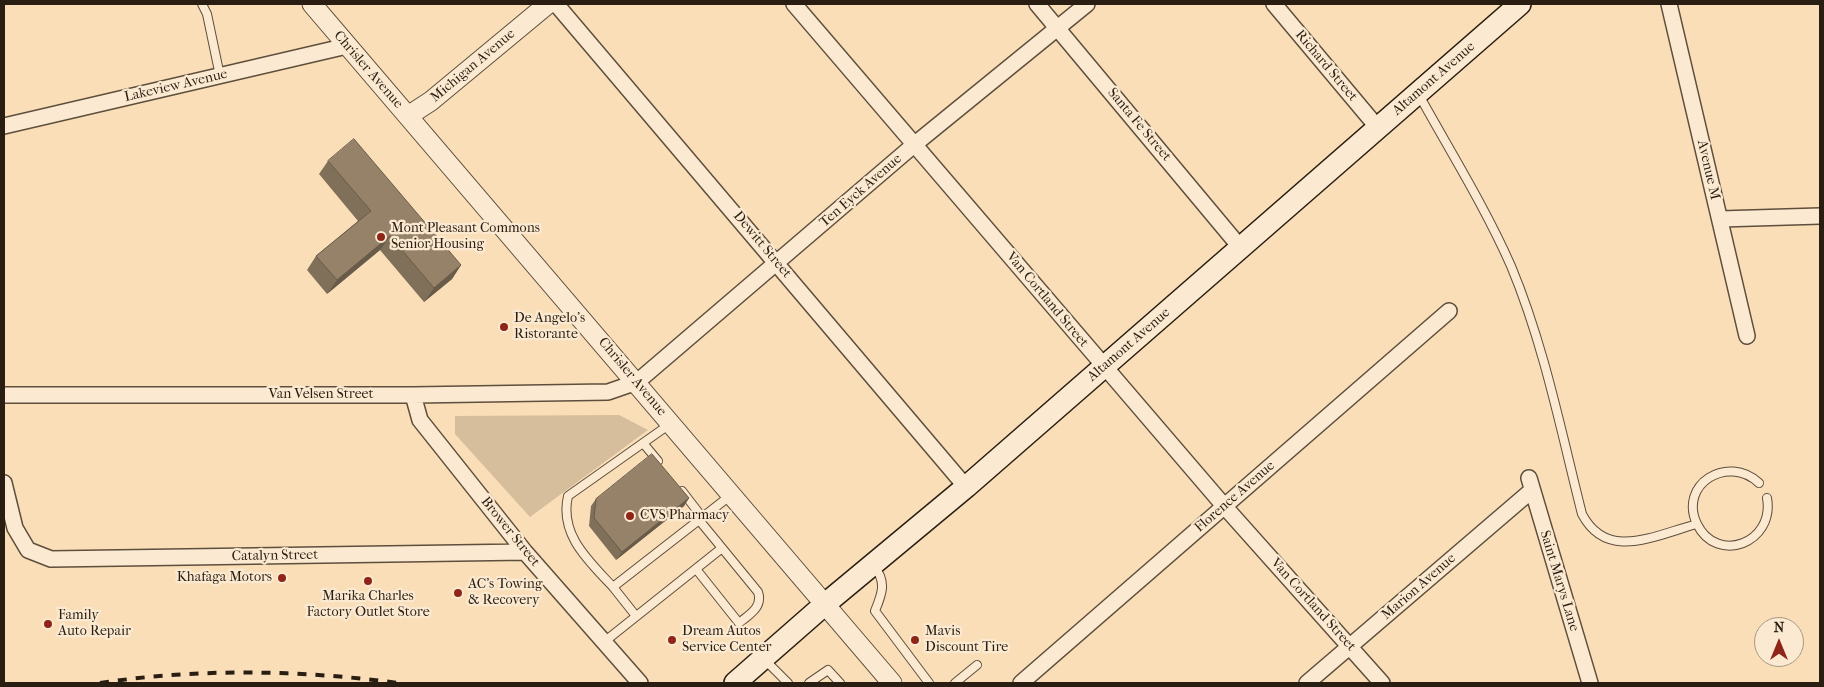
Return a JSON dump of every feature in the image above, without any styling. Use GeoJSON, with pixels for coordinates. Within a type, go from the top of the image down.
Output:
{"type":"FeatureCollection","features":[{"type":"Feature","properties":{"kind":"main road","name":"Altamont Avenue"},"geometry":{"type":"LineString","coordinates":[[735,683],[824,605],[966,487],[1418,93],[1515,5]]}},
{"type":"Feature","properties":{"kind":"street","name":"Chrisler Avenue"},"geometry":{"type":"LineString","coordinates":[[312,4],[637,382],[892,683]]}},
{"type":"Feature","properties":{"kind":"street","name":"Michigan Avenue"},"geometry":{"type":"LineString","coordinates":[[408,116],[424,94],[528,4]]}},
{"type":"Feature","properties":{"kind":"street","name":"Michigan Avenue"},"geometry":{"type":"LineString","coordinates":[[408,116],[431,101],[548,4]]}},
{"type":"Feature","properties":{"kind":"street","name":"Dewitt Street"},"geometry":{"type":"LineString","coordinates":[[556,4],[966,487]]}},
{"type":"Feature","properties":{"kind":"street","name":"Van Cortland Street"},"geometry":{"type":"LineString","coordinates":[[794,4],[1225,507],[1382,683]]}},
{"type":"Feature","properties":{"kind":"street","name":"Santa Fe Street"},"geometry":{"type":"LineString","coordinates":[[1037,4],[1240,247]]}},
{"type":"Feature","properties":{"kind":"street","name":"Ten Eyck Avenue"},"geometry":{"type":"LineString","coordinates":[[637,382],[915,144],[1087,4]]}},
{"type":"Feature","properties":{"kind":"street","name":"Richard Street"},"geometry":{"type":"LineString","coordinates":[[1274,4],[1378,128]]}},
{"type":"Feature","properties":{"kind":"street","name":"Avenue M"},"geometry":{"type":"LineString","coordinates":[[1669,4],[1747,336]]}},
{"type":"Feature","properties":{"kind":"street","name":"Lakeview Avenue"},"geometry":{"type":"LineString","coordinates":[[4,126],[348,46]]}},
{"type":"Feature","properties":{"kind":"street"},"geometry":{"type":"LineString","coordinates":[[1720,219],[1820,216]]}},
{"type":"Feature","properties":{"kind":"street","name":"Florence Avenue"},"geometry":{"type":"LineString","coordinates":[[1021,683],[1449,310]]}},
{"type":"Feature","properties":{"kind":"street","name":"Van Velsen Street"},"geometry":{"type":"LineString","coordinates":[[4,395],[413,395],[608,392],[637,382]]}},
{"type":"Feature","properties":{"kind":"street","name":"Brower Street"},"geometry":{"type":"LineString","coordinates":[[413,395],[420,420],[524,552],[640,683]]}},
{"type":"Feature","properties":{"kind":"street","name":"Catalyn Street"},"geometry":{"type":"LineString","coordinates":[[4,483],[15,528],[28,550],[51,559],[524,552]]}},
{"type":"Feature","properties":{"kind":"street","name":"Marion Avenue"},"geometry":{"type":"LineString","coordinates":[[1307,683],[1530,485]]}},
{"type":"Feature","properties":{"kind":"street","name":"Saint Marys Lane"},"geometry":{"type":"LineString","coordinates":[[1530,485],[1590,683]]}},
{"type":"Feature","properties":{"kind":"lane"},"geometry":{"type":"LineString","coordinates":[[202,4],[207,14],[220,76]]}},
{"type":"Feature","properties":{"kind":"lane"},"geometry":{"type":"LineString","coordinates":[[1418,93],[1462,170],[1510,266],[1544,359],[1582,514],[1589,528],[1603,539],[1623,543],[1697,524]]}},
{"type":"Feature","properties":{"kind":"lane"},"geometry":{"type":"LineString","coordinates":[[636,616],[571,538],[565,509],[568,496],[672,423]]}},
{"type":"Feature","properties":{"kind":"lane"},"geometry":{"type":"LineString","coordinates":[[644,443],[661,465]]}},
{"type":"Feature","properties":{"kind":"lane"},"geometry":{"type":"LineString","coordinates":[[1759,483],[1753,477],[1737,471],[1728,470],[1711,476],[1698,489],[1695,497],[1694,515],[1697,524],[1712,540],[1726,545],[1742,544],[1762,530],[1768,514],[1767,498]]}},
{"type":"Feature","properties":{"kind":"lane"},"geometry":{"type":"LineString","coordinates":[[679,488],[722,548],[758,592],[761,598],[757,608],[739,622],[696,569]]}},
{"type":"Feature","properties":{"kind":"lane"},"geometry":{"type":"LineString","coordinates":[[613,587],[732,494]]}},
{"type":"Feature","properties":{"kind":"lane"},"geometry":{"type":"LineString","coordinates":[[604,642],[722,548]]}},
{"type":"Feature","properties":{"kind":"lane"},"geometry":{"type":"LineString","coordinates":[[873,565],[881,575],[884,588],[875,612],[929,683]]}},
{"type":"Feature","properties":{"kind":"lane"},"geometry":{"type":"LineString","coordinates":[[764,659],[784,682]]}},
{"type":"Feature","properties":{"kind":"lane"},"geometry":{"type":"LineString","coordinates":[[954,683],[977,665]]}},
{"type":"Feature","properties":{"kind":"lane"},"geometry":{"type":"LineString","coordinates":[[809,683],[828,670],[840,683]]}},
{"type":"Feature","properties":{"kind":"shaded area"},"geometry":{"type":"Polygon","coordinates":[[[619,415],[648,430],[530,517],[455,434],[455,416],[619,415]]]}},
{"type":"Feature","properties":{"kind":"building","name":"Mont Pleasant Commons Senior Housing"},"geometry":{"type":"Polygon","coordinates":[[[354,139],[461,265],[434,288],[390,236],[337,280],[316,256],[371,211],[328,161],[354,139]]]}},
{"type":"Feature","properties":{"kind":"building","name":"CVS Pharmacy"},"geometry":{"type":"Polygon","coordinates":[[[652,454],[689,498],[622,552],[594,518],[596,499],[652,454]]]}},
{"type":"Feature","properties":{"kind":"railway"},"geometry":{"type":"LineString","coordinates":[[100,683],[175,675],[250,672],[324,675],[399,683]]}},
{"type":"Feature","properties":{"kind":"place","name":"Mont Pleasant Commons Senior Housing"},"geometry":{"type":"Point","coordinates":[381,237]}},
{"type":"Feature","properties":{"kind":"place","name":"De Angelo's Ristorante"},"geometry":{"type":"Point","coordinates":[504,327]}},
{"type":"Feature","properties":{"kind":"place","name":"CVS Pharmacy"},"geometry":{"type":"Point","coordinates":[630,516]}},
{"type":"Feature","properties":{"kind":"place","name":"Khafaga Motors"},"geometry":{"type":"Point","coordinates":[282,578]}},
{"type":"Feature","properties":{"kind":"place","name":"Marika Charles Factory Outlet Store"},"geometry":{"type":"Point","coordinates":[368,581]}},
{"type":"Feature","properties":{"kind":"place","name":"AC's Towing & Recovery"},"geometry":{"type":"Point","coordinates":[458,593]}},
{"type":"Feature","properties":{"kind":"place","name":"Family Auto Repair"},"geometry":{"type":"Point","coordinates":[48,624]}},
{"type":"Feature","properties":{"kind":"place","name":"Dream Autos Service Center"},"geometry":{"type":"Point","coordinates":[672,640]}},
{"type":"Feature","properties":{"kind":"place","name":"Mavis Discount Tire"},"geometry":{"type":"Point","coordinates":[915,640]}}]}
